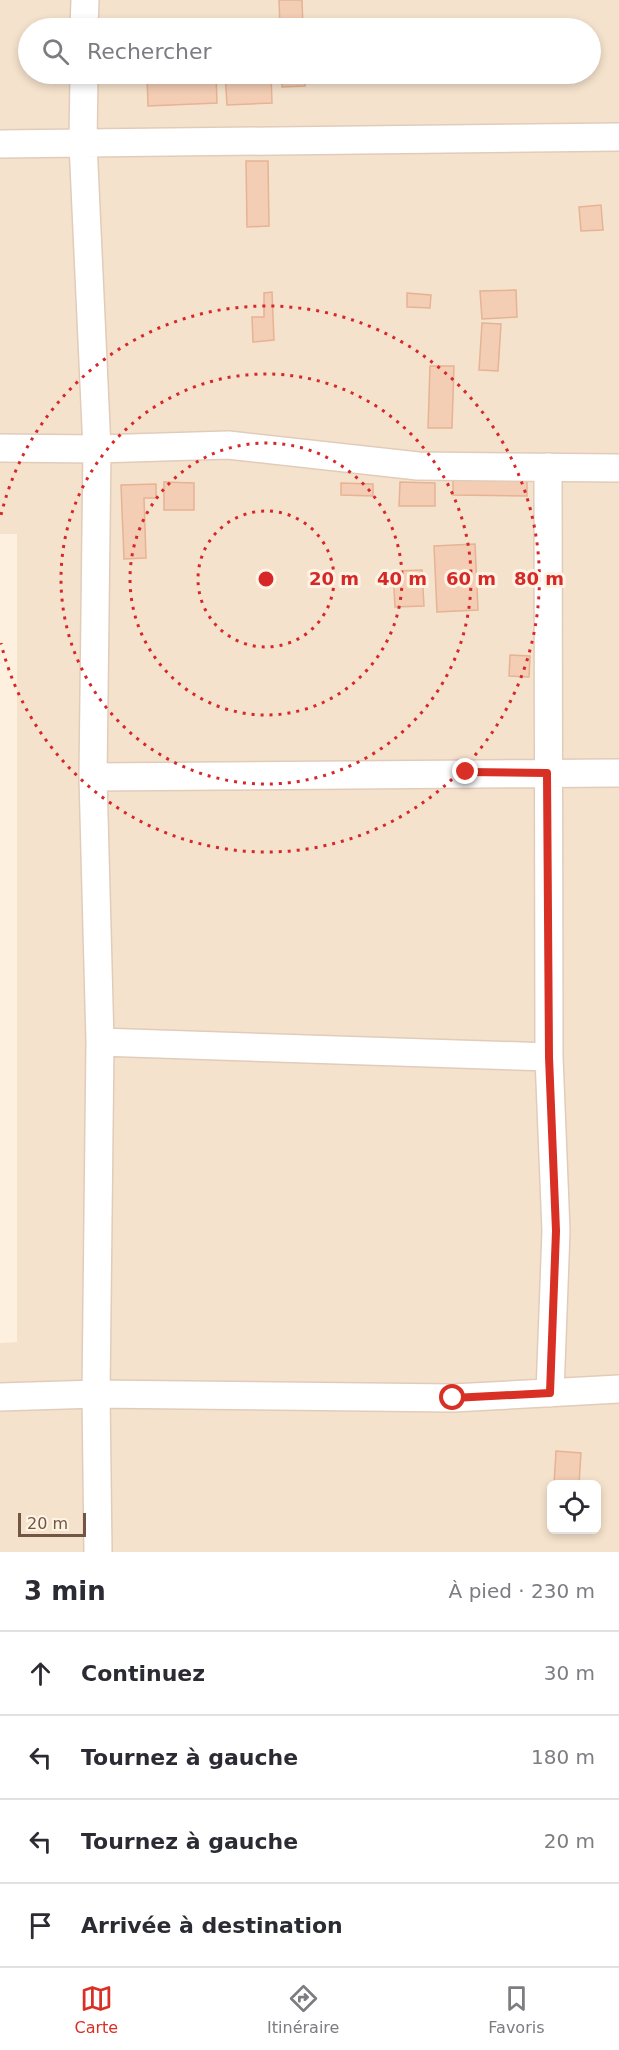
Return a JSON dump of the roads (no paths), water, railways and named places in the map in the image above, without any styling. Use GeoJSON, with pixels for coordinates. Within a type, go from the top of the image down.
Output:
{"type":"FeatureCollection","features":[{"type":"Feature","properties":{"kind":"street"},"geometry":{"type":"LineString","coordinates":[[84,0],[84,18]]}},
{"type":"Feature","properties":{"kind":"street"},"geometry":{"type":"LineString","coordinates":[[84,84],[82,143],[97,449],[93,777],[99,1042],[96,1394],[99,1552]]}},
{"type":"Feature","properties":{"kind":"street"},"geometry":{"type":"LineString","coordinates":[[0,144],[619,137]]}},
{"type":"Feature","properties":{"kind":"street"},"geometry":{"type":"LineString","coordinates":[[0,448],[97,449],[228,445],[418,466],[619,468]]}},
{"type":"Feature","properties":{"kind":"street"},"geometry":{"type":"LineString","coordinates":[[548,467],[549,1057],[556,1231],[550,1393]]}},
{"type":"Feature","properties":{"kind":"street"},"geometry":{"type":"LineString","coordinates":[[93,777],[619,773]]}},
{"type":"Feature","properties":{"kind":"street"},"geometry":{"type":"LineString","coordinates":[[99,1042],[549,1057]]}},
{"type":"Feature","properties":{"kind":"street"},"geometry":{"type":"LineString","coordinates":[[0,1397],[96,1394],[453,1398],[619,1389]]}}]}
